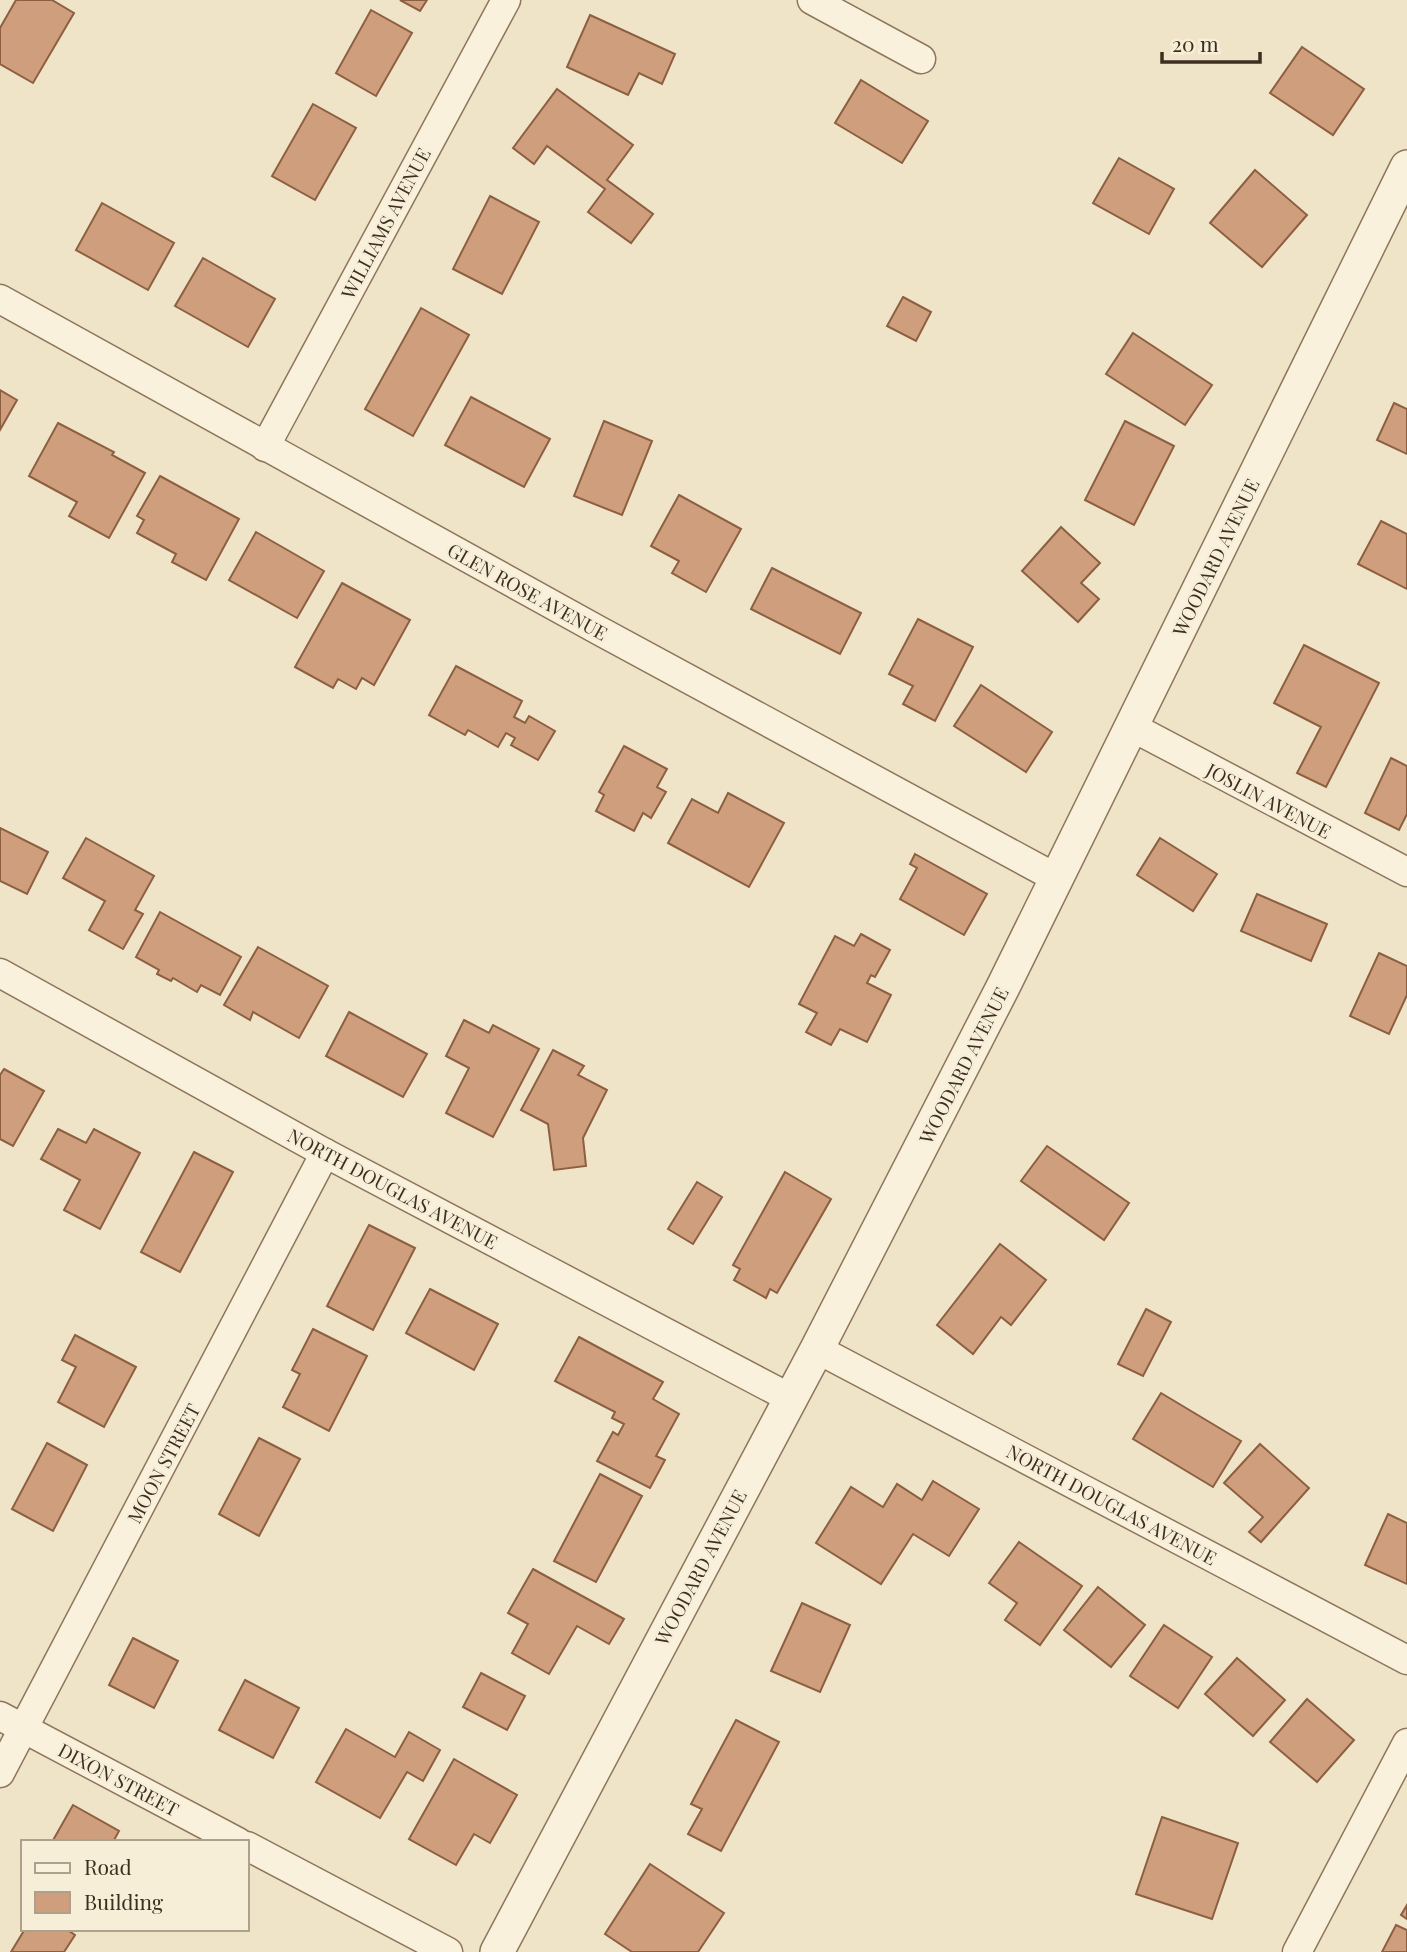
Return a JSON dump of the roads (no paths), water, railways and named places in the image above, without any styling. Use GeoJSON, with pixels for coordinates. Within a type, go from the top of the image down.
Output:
{"type":"FeatureCollection","features":[{"type":"Feature","properties":{"kind":"street","name":"WILLIAMS AVENUE"},"geometry":{"type":"LineString","coordinates":[[265,447],[506,0]]}},
{"type":"Feature","properties":{"kind":"street"},"geometry":{"type":"LineString","coordinates":[[811,0],[921,59]]}},
{"type":"Feature","properties":{"kind":"street","name":"WOODARD AVENUE"},"geometry":{"type":"LineString","coordinates":[[497,1952],[817,1349],[1058,879],[1407,167]]}},
{"type":"Feature","properties":{"kind":"street","name":"GLEN ROSE AVENUE"},"geometry":{"type":"LineString","coordinates":[[0,299],[597,630],[1058,879]]}},
{"type":"Feature","properties":{"kind":"street","name":"JOSLIN AVENUE"},"geometry":{"type":"LineString","coordinates":[[1132,727],[1407,872]]}},
{"type":"Feature","properties":{"kind":"street","name":"NORTH DOUGLAS AVENUE"},"geometry":{"type":"LineString","coordinates":[[0,972],[325,1153],[790,1398]]}},
{"type":"Feature","properties":{"kind":"street","name":"MOON STREET"},"geometry":{"type":"LineString","coordinates":[[0,1773],[12,1722],[325,1153]]}},
{"type":"Feature","properties":{"kind":"street","name":"NORTH DOUGLAS AVENUE"},"geometry":{"type":"LineString","coordinates":[[817,1349],[1407,1660]]}},
{"type":"Feature","properties":{"kind":"street","name":"DIXON STREET"},"geometry":{"type":"LineString","coordinates":[[12,1722],[234,1840]]}},
{"type":"Feature","properties":{"kind":"street"},"geometry":{"type":"LineString","coordinates":[[1297,1952],[1407,1743]]}},
{"type":"Feature","properties":{"kind":"street"},"geometry":{"type":"LineString","coordinates":[[248,1847],[448,1952]]}}]}
